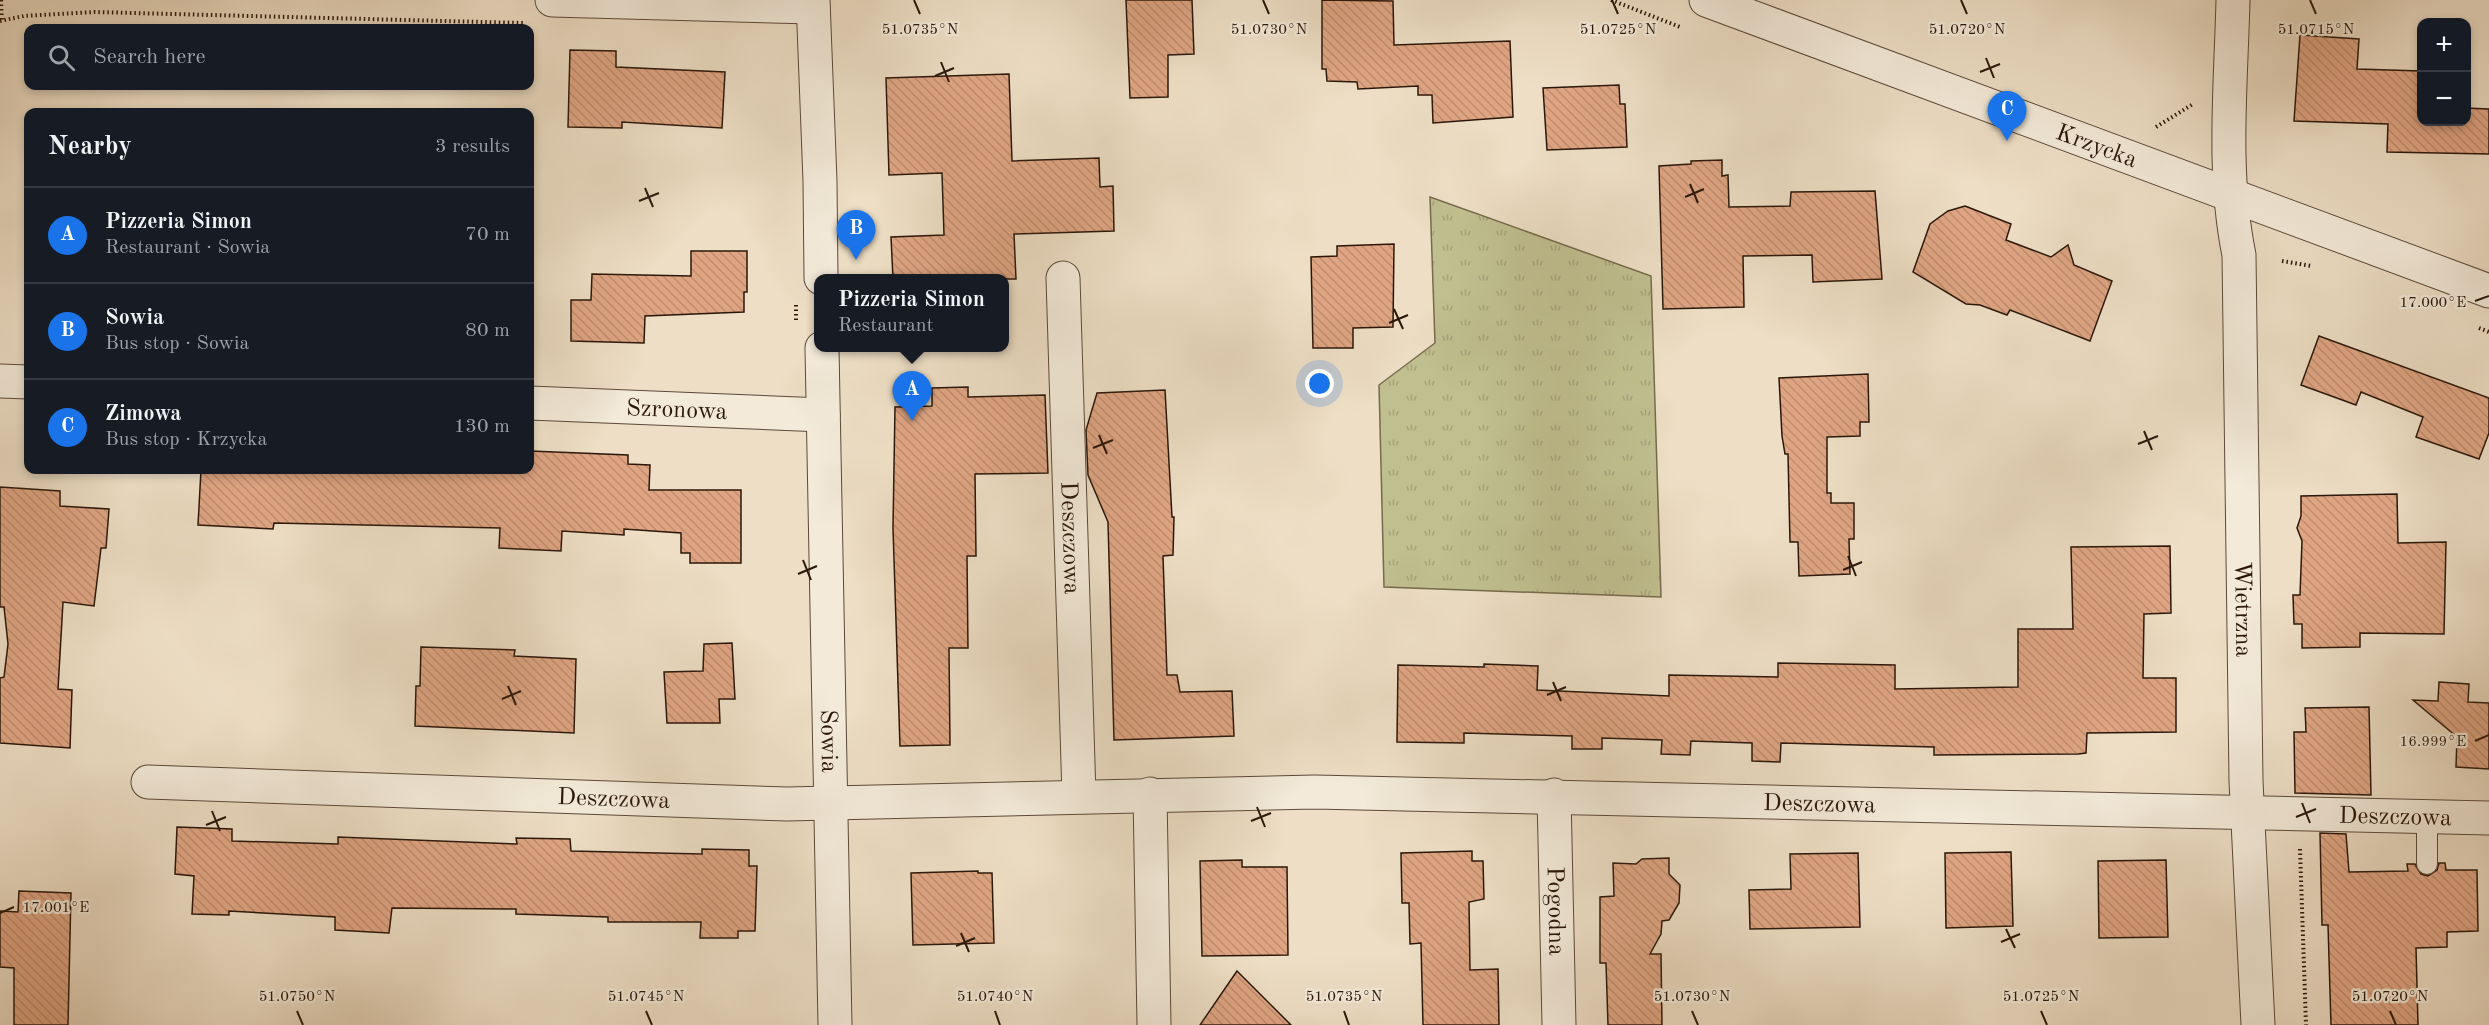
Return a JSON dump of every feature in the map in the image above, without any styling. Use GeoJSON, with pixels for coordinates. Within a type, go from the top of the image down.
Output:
{"type":"FeatureCollection","features":[{"type":"Feature","properties":{"kind":"street"},"geometry":{"type":"LineString","coordinates":[[552,0],[813,3],[821,274]]}},
{"type":"Feature","properties":{"kind":"street","name":"Krzycka"},"geometry":{"type":"LineString","coordinates":[[1706,0],[2489,291]]}},
{"type":"Feature","properties":{"kind":"street","name":"Wietrzna"},"geometry":{"type":"LineString","coordinates":[[2234,0],[2229,139],[2230,196],[2239,255],[2247,814],[2258,1025]]}},
{"type":"Feature","properties":{"kind":"street","name":"Deszczowa"},"geometry":{"type":"LineString","coordinates":[[1063,278],[1079,796]]}},
{"type":"Feature","properties":{"kind":"street","name":"Sowia"},"geometry":{"type":"LineString","coordinates":[[822,352],[834,1025]]}},
{"type":"Feature","properties":{"kind":"street"},"geometry":{"type":"LineString","coordinates":[[0,381],[24,382]]}},
{"type":"Feature","properties":{"kind":"street","name":"Szronowa"},"geometry":{"type":"LineString","coordinates":[[534,402],[823,415]]}},
{"type":"Feature","properties":{"kind":"street","name":"Deszczowa"},"geometry":{"type":"LineString","coordinates":[[148,782],[830,804],[1150,794],[1324,792],[1554,795],[2247,814],[2489,818]]}},
{"type":"Feature","properties":{"kind":"street"},"geometry":{"type":"LineString","coordinates":[[1150,794],[1154,1025]]}},
{"type":"Feature","properties":{"kind":"street","name":"Pogodna"},"geometry":{"type":"LineString","coordinates":[[1554,795],[1559,1025]]}},
{"type":"Feature","properties":{"kind":"lane"},"geometry":{"type":"LineString","coordinates":[[2427,817],[2427,864]]}},
{"type":"Feature","properties":{"kind":"path"},"geometry":{"type":"LineString","coordinates":[[1,0],[1,21],[24,16],[94,12],[525,23]]}},
{"type":"Feature","properties":{"kind":"green space"},"geometry":{"type":"Polygon","coordinates":[[[1430,197],[1651,276],[1661,597],[1384,587],[1379,385],[1435,343],[1430,197]]]}},
{"type":"Feature","properties":{"kind":"building"},"geometry":{"type":"Polygon","coordinates":[[[1126,0],[1192,0],[1194,54],[1168,55],[1168,97],[1130,98],[1126,0]]]}},
{"type":"Feature","properties":{"kind":"building"},"geometry":{"type":"Polygon","coordinates":[[[1322,0],[1393,1],[1394,45],[1510,41],[1513,117],[1433,123],[1432,95],[1418,95],[1418,86],[1358,89],[1357,82],[1327,81],[1326,69],[1322,69],[1322,0]]]}},
{"type":"Feature","properties":{"kind":"building"},"geometry":{"type":"Polygon","coordinates":[[[2300,35],[2359,39],[2357,69],[2417,71],[2417,126],[2471,126],[2471,108],[2489,109],[2489,154],[2387,152],[2388,124],[2294,121],[2300,35]]]}},
{"type":"Feature","properties":{"kind":"building"},"geometry":{"type":"Polygon","coordinates":[[[570,50],[616,51],[616,67],[725,72],[722,128],[622,122],[622,128],[568,127],[570,50]]]}},
{"type":"Feature","properties":{"kind":"building"},"geometry":{"type":"Polygon","coordinates":[[[1009,74],[1012,161],[1099,158],[1100,187],[1113,186],[1114,231],[1014,234],[1016,279],[1009,279],[1009,274],[893,274],[891,237],[944,235],[942,173],[889,175],[886,78],[1009,74]]]}},
{"type":"Feature","properties":{"kind":"building"},"geometry":{"type":"Polygon","coordinates":[[[1619,85],[1620,104],[1625,104],[1627,147],[1547,150],[1543,88],[1619,85]]]}},
{"type":"Feature","properties":{"kind":"building"},"geometry":{"type":"Polygon","coordinates":[[[1722,160],[1722,176],[1728,175],[1729,207],[1790,206],[1791,192],[1875,191],[1882,279],[1813,282],[1812,255],[1743,256],[1744,307],[1663,309],[1659,166],[1691,164],[1691,161],[1722,160]]]}},
{"type":"Feature","properties":{"kind":"building"},"geometry":{"type":"Polygon","coordinates":[[[1965,206],[2011,224],[2006,240],[2051,257],[2068,245],[2074,265],[2112,281],[2090,341],[2010,310],[2007,315],[1980,305],[1966,304],[1913,272],[1930,224],[1948,211],[1965,206]]]}},
{"type":"Feature","properties":{"kind":"building"},"geometry":{"type":"Polygon","coordinates":[[[1394,244],[1393,327],[1353,328],[1353,348],[1313,348],[1311,257],[1337,256],[1337,246],[1394,244]]]}},
{"type":"Feature","properties":{"kind":"building"},"geometry":{"type":"Polygon","coordinates":[[[691,251],[747,251],[747,292],[744,292],[744,312],[645,316],[644,343],[571,341],[571,300],[591,300],[592,274],[691,276],[691,251]]]}},
{"type":"Feature","properties":{"kind":"building"},"geometry":{"type":"Polygon","coordinates":[[[2319,336],[2489,398],[2489,433],[2479,459],[2416,437],[2423,417],[2361,392],[2356,405],[2301,385],[2319,336]]]}},
{"type":"Feature","properties":{"kind":"building"},"geometry":{"type":"Polygon","coordinates":[[[1868,374],[1869,422],[1860,422],[1860,436],[1827,437],[1827,493],[1831,493],[1831,503],[1854,503],[1854,539],[1849,539],[1850,574],[1799,576],[1798,542],[1790,542],[1788,454],[1785,454],[1782,436],[1779,378],[1868,374]]]}},
{"type":"Feature","properties":{"kind":"building"},"geometry":{"type":"Polygon","coordinates":[[[968,387],[968,397],[1045,395],[1048,473],[975,474],[976,556],[967,556],[968,648],[949,648],[950,745],[900,746],[893,528],[895,407],[932,406],[932,388],[968,387]]]}},
{"type":"Feature","properties":{"kind":"building"},"geometry":{"type":"Polygon","coordinates":[[[1165,390],[1172,517],[1174,517],[1173,555],[1163,556],[1167,675],[1177,675],[1180,692],[1232,691],[1234,736],[1114,740],[1108,522],[1088,475],[1086,430],[1097,393],[1165,390]]]}},
{"type":"Feature","properties":{"kind":"building"},"geometry":{"type":"Polygon","coordinates":[[[534,451],[628,455],[628,464],[650,465],[649,490],[741,490],[741,563],[690,563],[690,553],[681,553],[681,533],[624,529],[624,535],[562,531],[561,551],[499,548],[500,528],[274,523],[273,529],[198,525],[201,474],[534,474],[534,451]]]}},
{"type":"Feature","properties":{"kind":"building"},"geometry":{"type":"Polygon","coordinates":[[[0,487],[60,491],[60,506],[109,509],[106,548],[101,548],[94,606],[63,602],[58,689],[72,690],[70,748],[0,743],[0,678],[4,677],[8,644],[4,607],[0,607],[0,487]]]}},
{"type":"Feature","properties":{"kind":"building"},"geometry":{"type":"Polygon","coordinates":[[[2397,494],[2398,543],[2446,542],[2444,634],[2360,633],[2360,647],[2302,648],[2302,624],[2294,624],[2293,595],[2300,595],[2302,541],[2297,528],[2301,516],[2301,496],[2397,494]]]}},
{"type":"Feature","properties":{"kind":"building"},"geometry":{"type":"Polygon","coordinates":[[[2170,546],[2171,613],[2144,614],[2143,678],[2176,678],[2176,732],[2087,733],[2086,753],[2078,754],[1934,755],[1934,747],[1781,743],[1780,762],[1752,761],[1752,743],[1691,741],[1690,755],[1661,754],[1662,740],[1602,738],[1602,749],[1572,749],[1572,736],[1464,733],[1464,743],[1397,742],[1398,665],[1538,666],[1537,690],[1669,696],[1669,675],[1778,677],[1778,663],[1895,665],[1895,689],[2018,687],[2018,629],[2073,629],[2071,547],[2170,546]]]}},
{"type":"Feature","properties":{"kind":"building"},"geometry":{"type":"Polygon","coordinates":[[[732,643],[735,699],[719,699],[720,723],[667,723],[664,672],[703,671],[704,644],[732,643]]]}},
{"type":"Feature","properties":{"kind":"building"},"geometry":{"type":"Polygon","coordinates":[[[421,647],[515,650],[514,656],[576,659],[574,733],[415,726],[416,686],[420,686],[421,647]]]}},
{"type":"Feature","properties":{"kind":"building"},"geometry":{"type":"Polygon","coordinates":[[[2439,682],[2469,684],[2468,702],[2489,703],[2489,769],[2456,767],[2457,737],[2413,700],[2438,701],[2439,682]]]}},
{"type":"Feature","properties":{"kind":"building"},"geometry":{"type":"Polygon","coordinates":[[[2369,707],[2371,795],[2295,793],[2294,732],[2306,732],[2305,708],[2369,707]]]}},
{"type":"Feature","properties":{"kind":"building"},"geometry":{"type":"Polygon","coordinates":[[[177,827],[232,829],[232,841],[338,844],[338,837],[517,844],[516,838],[570,839],[571,851],[702,854],[702,849],[749,850],[749,866],[757,866],[755,931],[738,931],[738,938],[700,938],[701,922],[608,922],[608,917],[516,914],[516,909],[392,908],[389,933],[335,930],[335,917],[229,911],[229,915],[192,914],[194,876],[175,874],[177,827]]]}},
{"type":"Feature","properties":{"kind":"building"},"geometry":{"type":"Polygon","coordinates":[[[2320,833],[2346,834],[2349,872],[2408,871],[2407,864],[2415,864],[2421,874],[2428,876],[2437,870],[2439,863],[2445,863],[2446,870],[2477,870],[2478,931],[2447,932],[2447,947],[2416,948],[2418,1025],[2331,1025],[2328,925],[2322,925],[2320,833]]]}},
{"type":"Feature","properties":{"kind":"building"},"geometry":{"type":"Polygon","coordinates":[[[1472,851],[1472,861],[1483,861],[1484,899],[1469,902],[1470,970],[1498,969],[1499,1025],[1423,1025],[1421,943],[1410,944],[1409,903],[1402,903],[1401,853],[1472,851]]]}},
{"type":"Feature","properties":{"kind":"building"},"geometry":{"type":"Polygon","coordinates":[[[2011,852],[2013,926],[1946,928],[1945,853],[2011,852]]]}},
{"type":"Feature","properties":{"kind":"building"},"geometry":{"type":"Polygon","coordinates":[[[1858,853],[1860,927],[1750,929],[1749,890],[1791,889],[1790,854],[1858,853]]]}},
{"type":"Feature","properties":{"kind":"building"},"geometry":{"type":"Polygon","coordinates":[[[1669,858],[1669,874],[1680,885],[1679,903],[1669,920],[1662,921],[1661,934],[1650,954],[1661,954],[1662,1025],[1608,1025],[1606,963],[1600,963],[1600,897],[1614,896],[1613,863],[1636,864],[1642,859],[1669,858]]]}},
{"type":"Feature","properties":{"kind":"building"},"geometry":{"type":"Polygon","coordinates":[[[1242,860],[1242,867],[1287,867],[1288,955],[1202,956],[1200,861],[1242,860]]]}},
{"type":"Feature","properties":{"kind":"building"},"geometry":{"type":"Polygon","coordinates":[[[2166,860],[2168,937],[2099,938],[2098,861],[2166,860]]]}},
{"type":"Feature","properties":{"kind":"building"},"geometry":{"type":"Polygon","coordinates":[[[978,871],[978,873],[992,873],[994,943],[913,945],[911,873],[978,871]]]}},
{"type":"Feature","properties":{"kind":"building"},"geometry":{"type":"Polygon","coordinates":[[[19,891],[71,893],[68,1025],[14,1025],[14,968],[0,967],[0,911],[18,912],[19,891]]]}},
{"type":"Feature","properties":{"kind":"building"},"geometry":{"type":"Polygon","coordinates":[[[1237,971],[1291,1025],[1200,1025],[1237,971]]]}},
{"type":"Feature","properties":{"kind":"place","name":"Zimowa"},"geometry":{"type":"Point","coordinates":[2007,141]}},
{"type":"Feature","properties":{"kind":"place","name":"Sowia"},"geometry":{"type":"Point","coordinates":[856,260]}},
{"type":"Feature","properties":{"kind":"place","name":"Pizzeria Simon"},"geometry":{"type":"Point","coordinates":[912,421]}}]}
